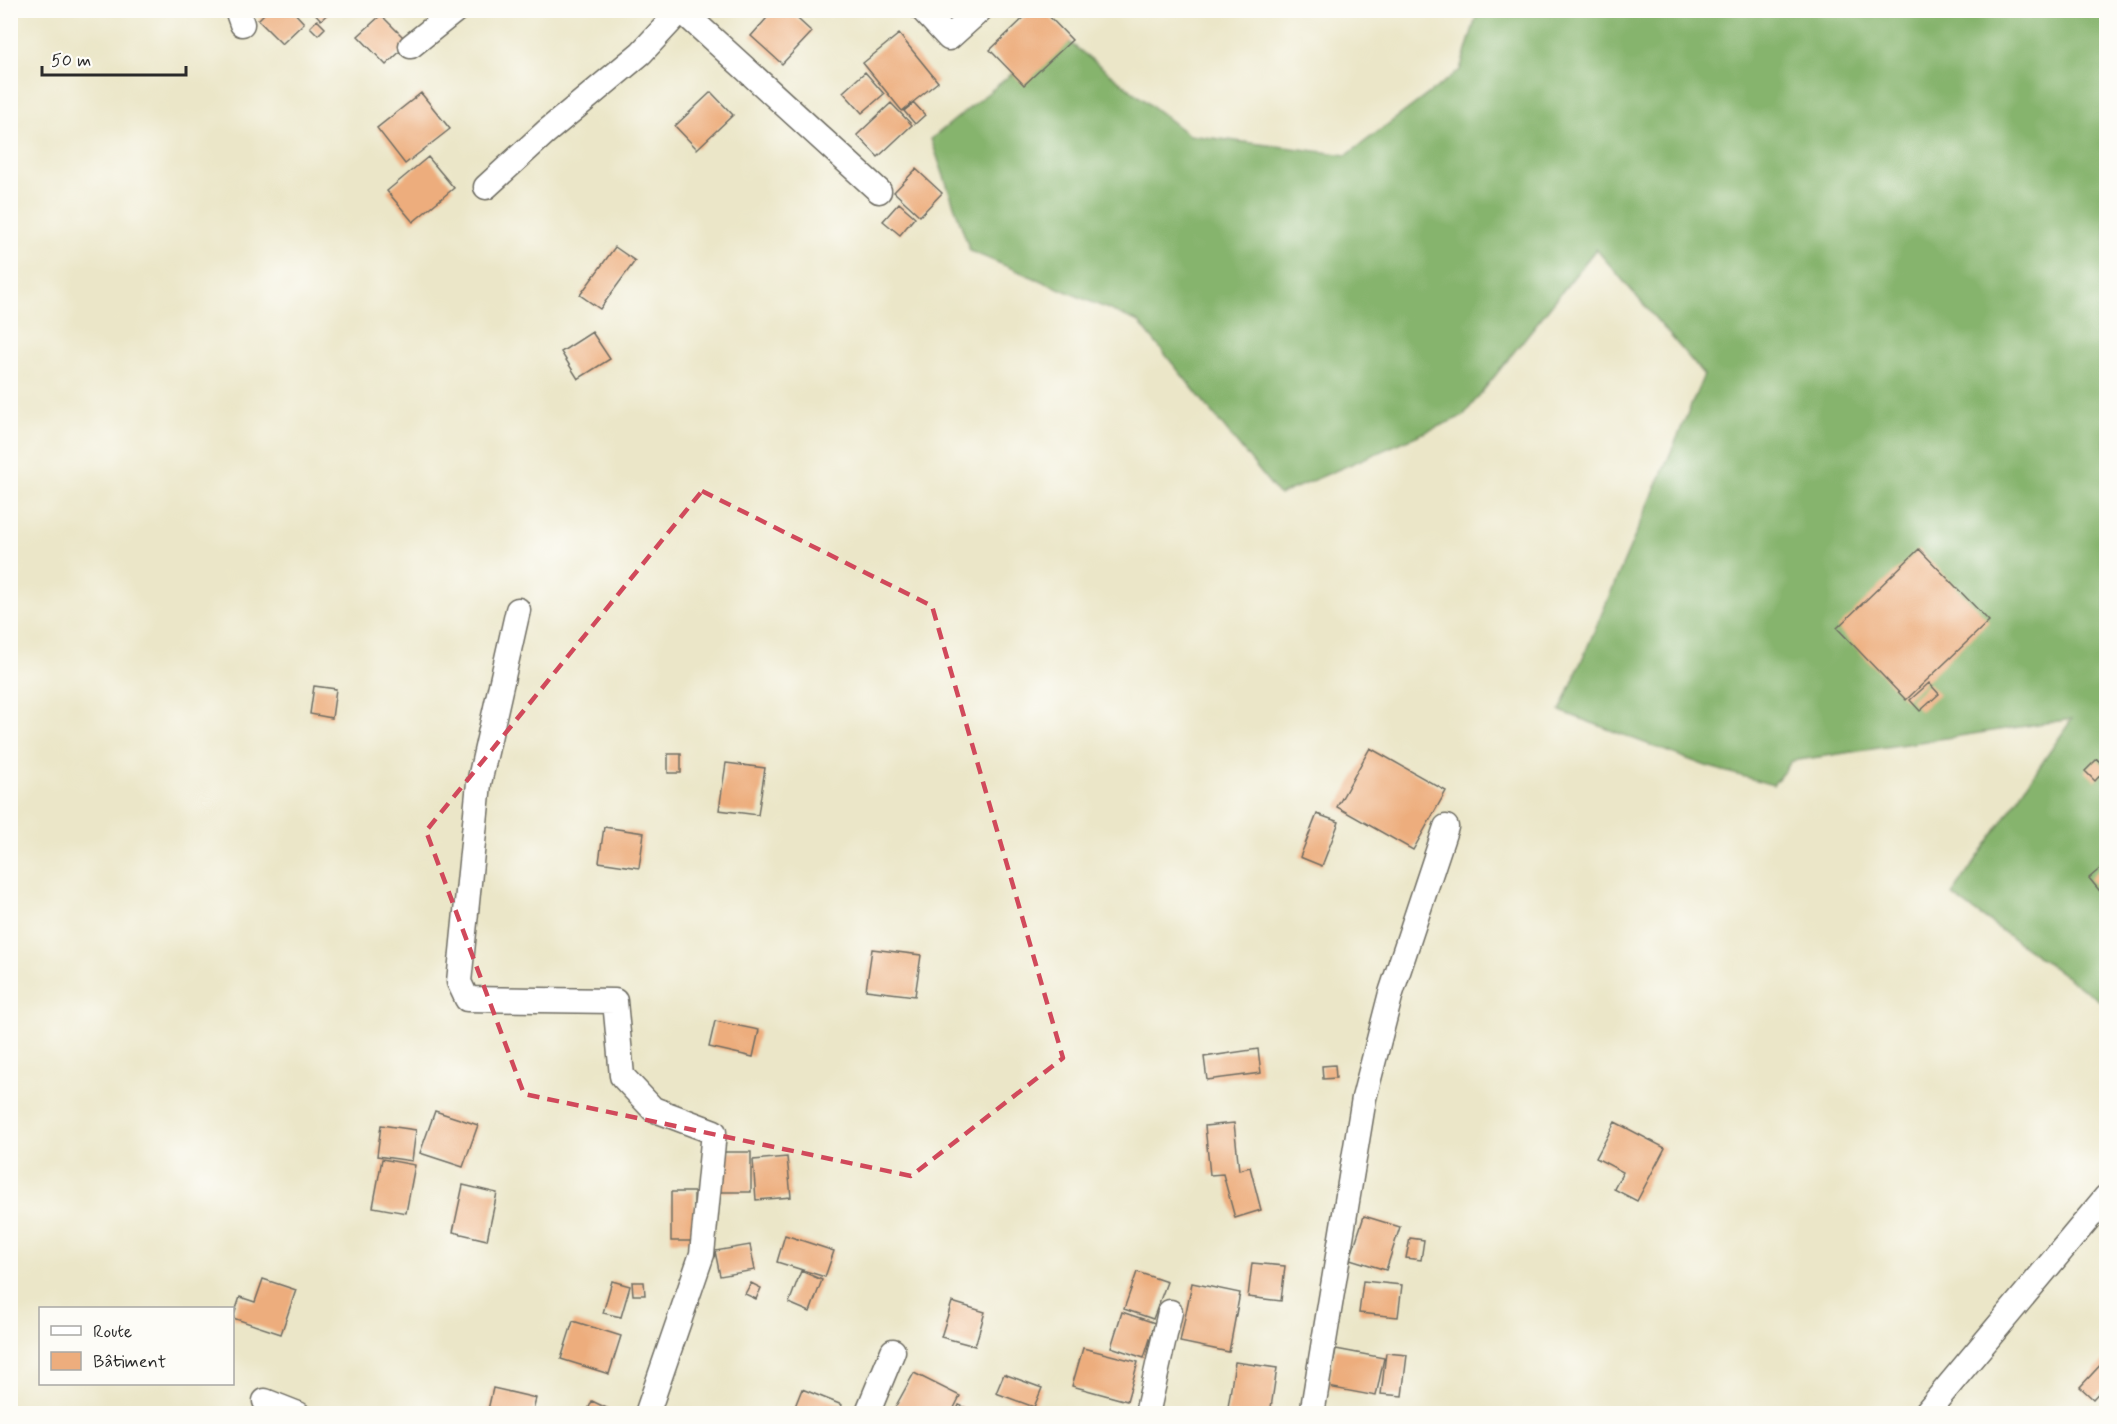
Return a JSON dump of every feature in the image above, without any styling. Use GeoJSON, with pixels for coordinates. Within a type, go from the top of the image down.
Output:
{"type":"FeatureCollection","features":[{"type":"Feature","properties":{"kind":"street"},"geometry":{"type":"LineString","coordinates":[[411,46],[456,10]]}},
{"type":"Feature","properties":{"kind":"street"},"geometry":{"type":"LineString","coordinates":[[486,187],[546,132],[641,53],[681,10],[879,191]]}},
{"type":"Feature","properties":{"kind":"street"},"geometry":{"type":"LineString","coordinates":[[923,10],[949,38],[980,10]]}},
{"type":"Feature","properties":{"kind":"street"},"geometry":{"type":"LineString","coordinates":[[518,610],[479,783],[459,982],[467,999],[615,1001],[622,1076],[653,1109],[714,1132],[702,1254],[647,1413]]}},
{"type":"Feature","properties":{"kind":"street"},"geometry":{"type":"LineString","coordinates":[[1312,1413],[1364,1098],[1391,993],[1446,827]]}},
{"type":"Feature","properties":{"kind":"street"},"geometry":{"type":"LineString","coordinates":[[1925,1413],[2010,1315],[2106,1197]]}},
{"type":"Feature","properties":{"kind":"street"},"geometry":{"type":"LineString","coordinates":[[1147,1413],[1170,1312]]}},
{"type":"Feature","properties":{"kind":"street"},"geometry":{"type":"LineString","coordinates":[[867,1413],[893,1351]]}},
{"type":"Feature","properties":{"kind":"street"},"geometry":{"type":"LineString","coordinates":[[265,1401],[298,1413]]}},
{"type":"Feature","properties":{"kind":"highlighted area"},"geometry":{"type":"Polygon","coordinates":[[[702,491],[932,606],[1063,1058],[911,1176],[524,1094],[426,831],[702,491]]]}},
{"type":"Feature","properties":{"kind":"green space"},"geometry":{"type":"Polygon","coordinates":[[[1478,11],[2106,11],[2106,1005],[1952,895],[2072,719],[1792,761],[1773,785],[1706,766],[1560,711],[1704,375],[1596,249],[1463,416],[1279,495],[1139,322],[970,251],[931,139],[1060,35],[1189,135],[1347,155],[1460,70],[1478,11]]]}},
{"type":"Feature","properties":{"kind":"building"},"geometry":{"type":"Polygon","coordinates":[[[268,10],[292,10],[304,23],[282,44],[258,20],[268,10]]]}},
{"type":"Feature","properties":{"kind":"building"},"geometry":{"type":"Polygon","coordinates":[[[312,10],[332,10],[321,20],[312,10]]]}},
{"type":"Feature","properties":{"kind":"building"},"geometry":{"type":"Polygon","coordinates":[[[774,10],[788,10],[812,32],[782,64],[751,36],[774,10]]]}},
{"type":"Feature","properties":{"kind":"building"},"geometry":{"type":"Polygon","coordinates":[[[1032,10],[1043,10],[1072,40],[1024,85],[990,50],[1032,10]]]}},
{"type":"Feature","properties":{"kind":"building"},"geometry":{"type":"Polygon","coordinates":[[[381,15],[409,43],[386,65],[358,36],[381,15]]]}},
{"type":"Feature","properties":{"kind":"building"},"geometry":{"type":"Polygon","coordinates":[[[317,20],[325,28],[318,35],[310,27],[317,20]]]}},
{"type":"Feature","properties":{"kind":"building"},"geometry":{"type":"Polygon","coordinates":[[[899,34],[938,82],[902,111],[863,63],[899,34]]]}},
{"type":"Feature","properties":{"kind":"building"},"geometry":{"type":"Polygon","coordinates":[[[865,72],[884,94],[862,113],[843,92],[865,72]]]}},
{"type":"Feature","properties":{"kind":"building"},"geometry":{"type":"Polygon","coordinates":[[[711,92],[733,115],[697,149],[675,126],[711,92]]]}},
{"type":"Feature","properties":{"kind":"building"},"geometry":{"type":"Polygon","coordinates":[[[421,93],[450,129],[405,164],[377,128],[421,93]]]}},
{"type":"Feature","properties":{"kind":"building"},"geometry":{"type":"Polygon","coordinates":[[[891,103],[912,125],[878,157],[857,135],[891,103]]]}},
{"type":"Feature","properties":{"kind":"building"},"geometry":{"type":"Polygon","coordinates":[[[914,103],[925,115],[915,124],[904,111],[914,103]]]}},
{"type":"Feature","properties":{"kind":"building"},"geometry":{"type":"Polygon","coordinates":[[[428,157],[454,188],[413,222],[387,191],[428,157]]]}},
{"type":"Feature","properties":{"kind":"building"},"geometry":{"type":"Polygon","coordinates":[[[916,169],[942,193],[920,216],[894,192],[916,169]]]}},
{"type":"Feature","properties":{"kind":"building"},"geometry":{"type":"Polygon","coordinates":[[[899,203],[915,217],[900,235],[883,221],[899,203]]]}},
{"type":"Feature","properties":{"kind":"building"},"geometry":{"type":"Polygon","coordinates":[[[615,247],[635,261],[600,309],[580,295],[615,247]]]}},
{"type":"Feature","properties":{"kind":"building"},"geometry":{"type":"Polygon","coordinates":[[[592,332],[610,359],[578,379],[561,352],[592,332]]]}},
{"type":"Feature","properties":{"kind":"building"},"geometry":{"type":"Polygon","coordinates":[[[1919,549],[1989,621],[1906,700],[1837,628],[1919,549]]]}},
{"type":"Feature","properties":{"kind":"building"},"geometry":{"type":"Polygon","coordinates":[[[1929,683],[1939,694],[1920,711],[1910,700],[1929,683]]]}},
{"type":"Feature","properties":{"kind":"building"},"geometry":{"type":"Polygon","coordinates":[[[314,686],[336,689],[332,718],[310,714],[314,686]]]}},
{"type":"Feature","properties":{"kind":"building"},"geometry":{"type":"Polygon","coordinates":[[[1370,748],[1446,791],[1413,850],[1337,807],[1370,748]]]}},
{"type":"Feature","properties":{"kind":"building"},"geometry":{"type":"Polygon","coordinates":[[[668,754],[681,754],[681,773],[668,773],[668,754]]]}},
{"type":"Feature","properties":{"kind":"building"},"geometry":{"type":"Polygon","coordinates":[[[2097,759],[2106,769],[2095,781],[2085,771],[2097,759]]]}},
{"type":"Feature","properties":{"kind":"building"},"geometry":{"type":"Polygon","coordinates":[[[726,763],[765,768],[758,815],[719,810],[726,763]]]}},
{"type":"Feature","properties":{"kind":"building"},"geometry":{"type":"Polygon","coordinates":[[[1317,814],[1339,822],[1322,866],[1300,857],[1317,814]]]}},
{"type":"Feature","properties":{"kind":"building"},"geometry":{"type":"Polygon","coordinates":[[[604,827],[644,833],[639,868],[599,862],[604,827]]]}},
{"type":"Feature","properties":{"kind":"building"},"geometry":{"type":"Polygon","coordinates":[[[2103,866],[2106,870],[2106,892],[2103,895],[2089,878],[2103,866]]]}},
{"type":"Feature","properties":{"kind":"building"},"geometry":{"type":"Polygon","coordinates":[[[872,949],[921,955],[915,996],[866,990],[872,949]]]}},
{"type":"Feature","properties":{"kind":"building"},"geometry":{"type":"Polygon","coordinates":[[[715,1021],[759,1030],[753,1057],[709,1047],[715,1021]]]}},
{"type":"Feature","properties":{"kind":"building"},"geometry":{"type":"Polygon","coordinates":[[[1258,1049],[1261,1073],[1207,1080],[1204,1057],[1258,1049]]]}},
{"type":"Feature","properties":{"kind":"building"},"geometry":{"type":"Polygon","coordinates":[[[1335,1065],[1336,1078],[1323,1079],[1322,1066],[1335,1065]]]}},
{"type":"Feature","properties":{"kind":"building"},"geometry":{"type":"Polygon","coordinates":[[[435,1111],[478,1125],[463,1167],[420,1153],[435,1111]]]}},
{"type":"Feature","properties":{"kind":"building"},"geometry":{"type":"Polygon","coordinates":[[[1615,1122],[1665,1148],[1637,1201],[1614,1189],[1623,1172],[1596,1158],[1615,1122]]]}},
{"type":"Feature","properties":{"kind":"building"},"geometry":{"type":"Polygon","coordinates":[[[1234,1123],[1239,1170],[1250,1167],[1261,1210],[1235,1218],[1223,1174],[1210,1175],[1205,1126],[1234,1123]]]}},
{"type":"Feature","properties":{"kind":"building"},"geometry":{"type":"Polygon","coordinates":[[[381,1125],[416,1130],[412,1161],[377,1156],[381,1125]]]}},
{"type":"Feature","properties":{"kind":"building"},"geometry":{"type":"Polygon","coordinates":[[[720,1152],[751,1152],[751,1192],[720,1192],[720,1152]]]}},
{"type":"Feature","properties":{"kind":"building"},"geometry":{"type":"Polygon","coordinates":[[[787,1157],[791,1197],[756,1200],[753,1160],[787,1157]]]}},
{"type":"Feature","properties":{"kind":"building"},"geometry":{"type":"Polygon","coordinates":[[[382,1159],[415,1165],[406,1213],[373,1207],[382,1159]]]}},
{"type":"Feature","properties":{"kind":"building"},"geometry":{"type":"Polygon","coordinates":[[[463,1185],[497,1193],[487,1240],[453,1232],[463,1185]]]}},
{"type":"Feature","properties":{"kind":"building"},"geometry":{"type":"Polygon","coordinates":[[[671,1192],[694,1192],[694,1241],[671,1241],[671,1192]]]}},
{"type":"Feature","properties":{"kind":"building"},"geometry":{"type":"Polygon","coordinates":[[[1364,1216],[1400,1227],[1386,1270],[1350,1259],[1364,1216]]]}},
{"type":"Feature","properties":{"kind":"building"},"geometry":{"type":"Polygon","coordinates":[[[785,1235],[834,1251],[825,1277],[777,1262],[785,1235]]]}},
{"type":"Feature","properties":{"kind":"building"},"geometry":{"type":"Polygon","coordinates":[[[1410,1238],[1424,1240],[1421,1260],[1406,1258],[1410,1238]]]}},
{"type":"Feature","properties":{"kind":"building"},"geometry":{"type":"Polygon","coordinates":[[[750,1245],[755,1270],[720,1276],[715,1251],[750,1245]]]}},
{"type":"Feature","properties":{"kind":"building"},"geometry":{"type":"Polygon","coordinates":[[[1252,1263],[1285,1266],[1281,1301],[1248,1297],[1252,1263]]]}},
{"type":"Feature","properties":{"kind":"building"},"geometry":{"type":"Polygon","coordinates":[[[801,1271],[822,1280],[810,1312],[789,1303],[801,1271]]]}},
{"type":"Feature","properties":{"kind":"building"},"geometry":{"type":"Polygon","coordinates":[[[1137,1272],[1167,1282],[1153,1319],[1124,1309],[1137,1272]]]}},
{"type":"Feature","properties":{"kind":"building"},"geometry":{"type":"Polygon","coordinates":[[[263,1279],[296,1290],[281,1334],[234,1318],[240,1297],[255,1302],[263,1279]]]}},
{"type":"Feature","properties":{"kind":"building"},"geometry":{"type":"Polygon","coordinates":[[[612,1281],[630,1286],[621,1317],[603,1313],[612,1281]]]}},
{"type":"Feature","properties":{"kind":"building"},"geometry":{"type":"Polygon","coordinates":[[[1363,1281],[1402,1285],[1398,1317],[1359,1313],[1363,1281]]]}},
{"type":"Feature","properties":{"kind":"building"},"geometry":{"type":"Polygon","coordinates":[[[632,1282],[644,1282],[645,1295],[633,1295],[632,1282]]]}},
{"type":"Feature","properties":{"kind":"building"},"geometry":{"type":"Polygon","coordinates":[[[751,1283],[761,1288],[756,1299],[745,1294],[751,1283]]]}},
{"type":"Feature","properties":{"kind":"building"},"geometry":{"type":"Polygon","coordinates":[[[1192,1283],[1240,1293],[1229,1352],[1180,1342],[1192,1283]]]}},
{"type":"Feature","properties":{"kind":"building"},"geometry":{"type":"Polygon","coordinates":[[[952,1302],[985,1312],[975,1346],[941,1337],[952,1302]]]}},
{"type":"Feature","properties":{"kind":"building"},"geometry":{"type":"Polygon","coordinates":[[[1122,1312],[1155,1323],[1144,1358],[1111,1347],[1122,1312]]]}},
{"type":"Feature","properties":{"kind":"building"},"geometry":{"type":"Polygon","coordinates":[[[573,1321],[621,1336],[609,1374],[561,1359],[573,1321]]]}},
{"type":"Feature","properties":{"kind":"building"},"geometry":{"type":"Polygon","coordinates":[[[1083,1348],[1138,1362],[1127,1401],[1072,1386],[1083,1348]]]}},
{"type":"Feature","properties":{"kind":"building"},"geometry":{"type":"Polygon","coordinates":[[[1336,1349],[1384,1358],[1376,1396],[1328,1387],[1336,1349]]]}},
{"type":"Feature","properties":{"kind":"building"},"geometry":{"type":"Polygon","coordinates":[[[1386,1353],[1407,1355],[1402,1396],[1381,1394],[1386,1353]]]}},
{"type":"Feature","properties":{"kind":"building"},"geometry":{"type":"Polygon","coordinates":[[[2106,1359],[2106,1385],[2093,1399],[2080,1387],[2106,1359]]]}},
{"type":"Feature","properties":{"kind":"building"},"geometry":{"type":"Polygon","coordinates":[[[1235,1362],[1277,1368],[1270,1414],[1227,1414],[1235,1362]]]}},
{"type":"Feature","properties":{"kind":"building"},"geometry":{"type":"Polygon","coordinates":[[[914,1373],[960,1396],[951,1414],[892,1413],[914,1373]]]}},
{"type":"Feature","properties":{"kind":"building"},"geometry":{"type":"Polygon","coordinates":[[[1004,1374],[1042,1388],[1034,1407],[996,1393],[1004,1374]]]}},
{"type":"Feature","properties":{"kind":"building"},"geometry":{"type":"Polygon","coordinates":[[[493,1388],[536,1398],[532,1414],[487,1414],[493,1388]]]}},
{"type":"Feature","properties":{"kind":"building"},"geometry":{"type":"Polygon","coordinates":[[[802,1389],[842,1405],[839,1414],[792,1414],[802,1389]]]}},
{"type":"Feature","properties":{"kind":"building"},"geometry":{"type":"Polygon","coordinates":[[[592,1401],[619,1414],[586,1414],[592,1401]]]}},
{"type":"Feature","properties":{"kind":"building"},"geometry":{"type":"Polygon","coordinates":[[[959,1405],[979,1413],[979,1414],[955,1414],[959,1405]]]}}]}
